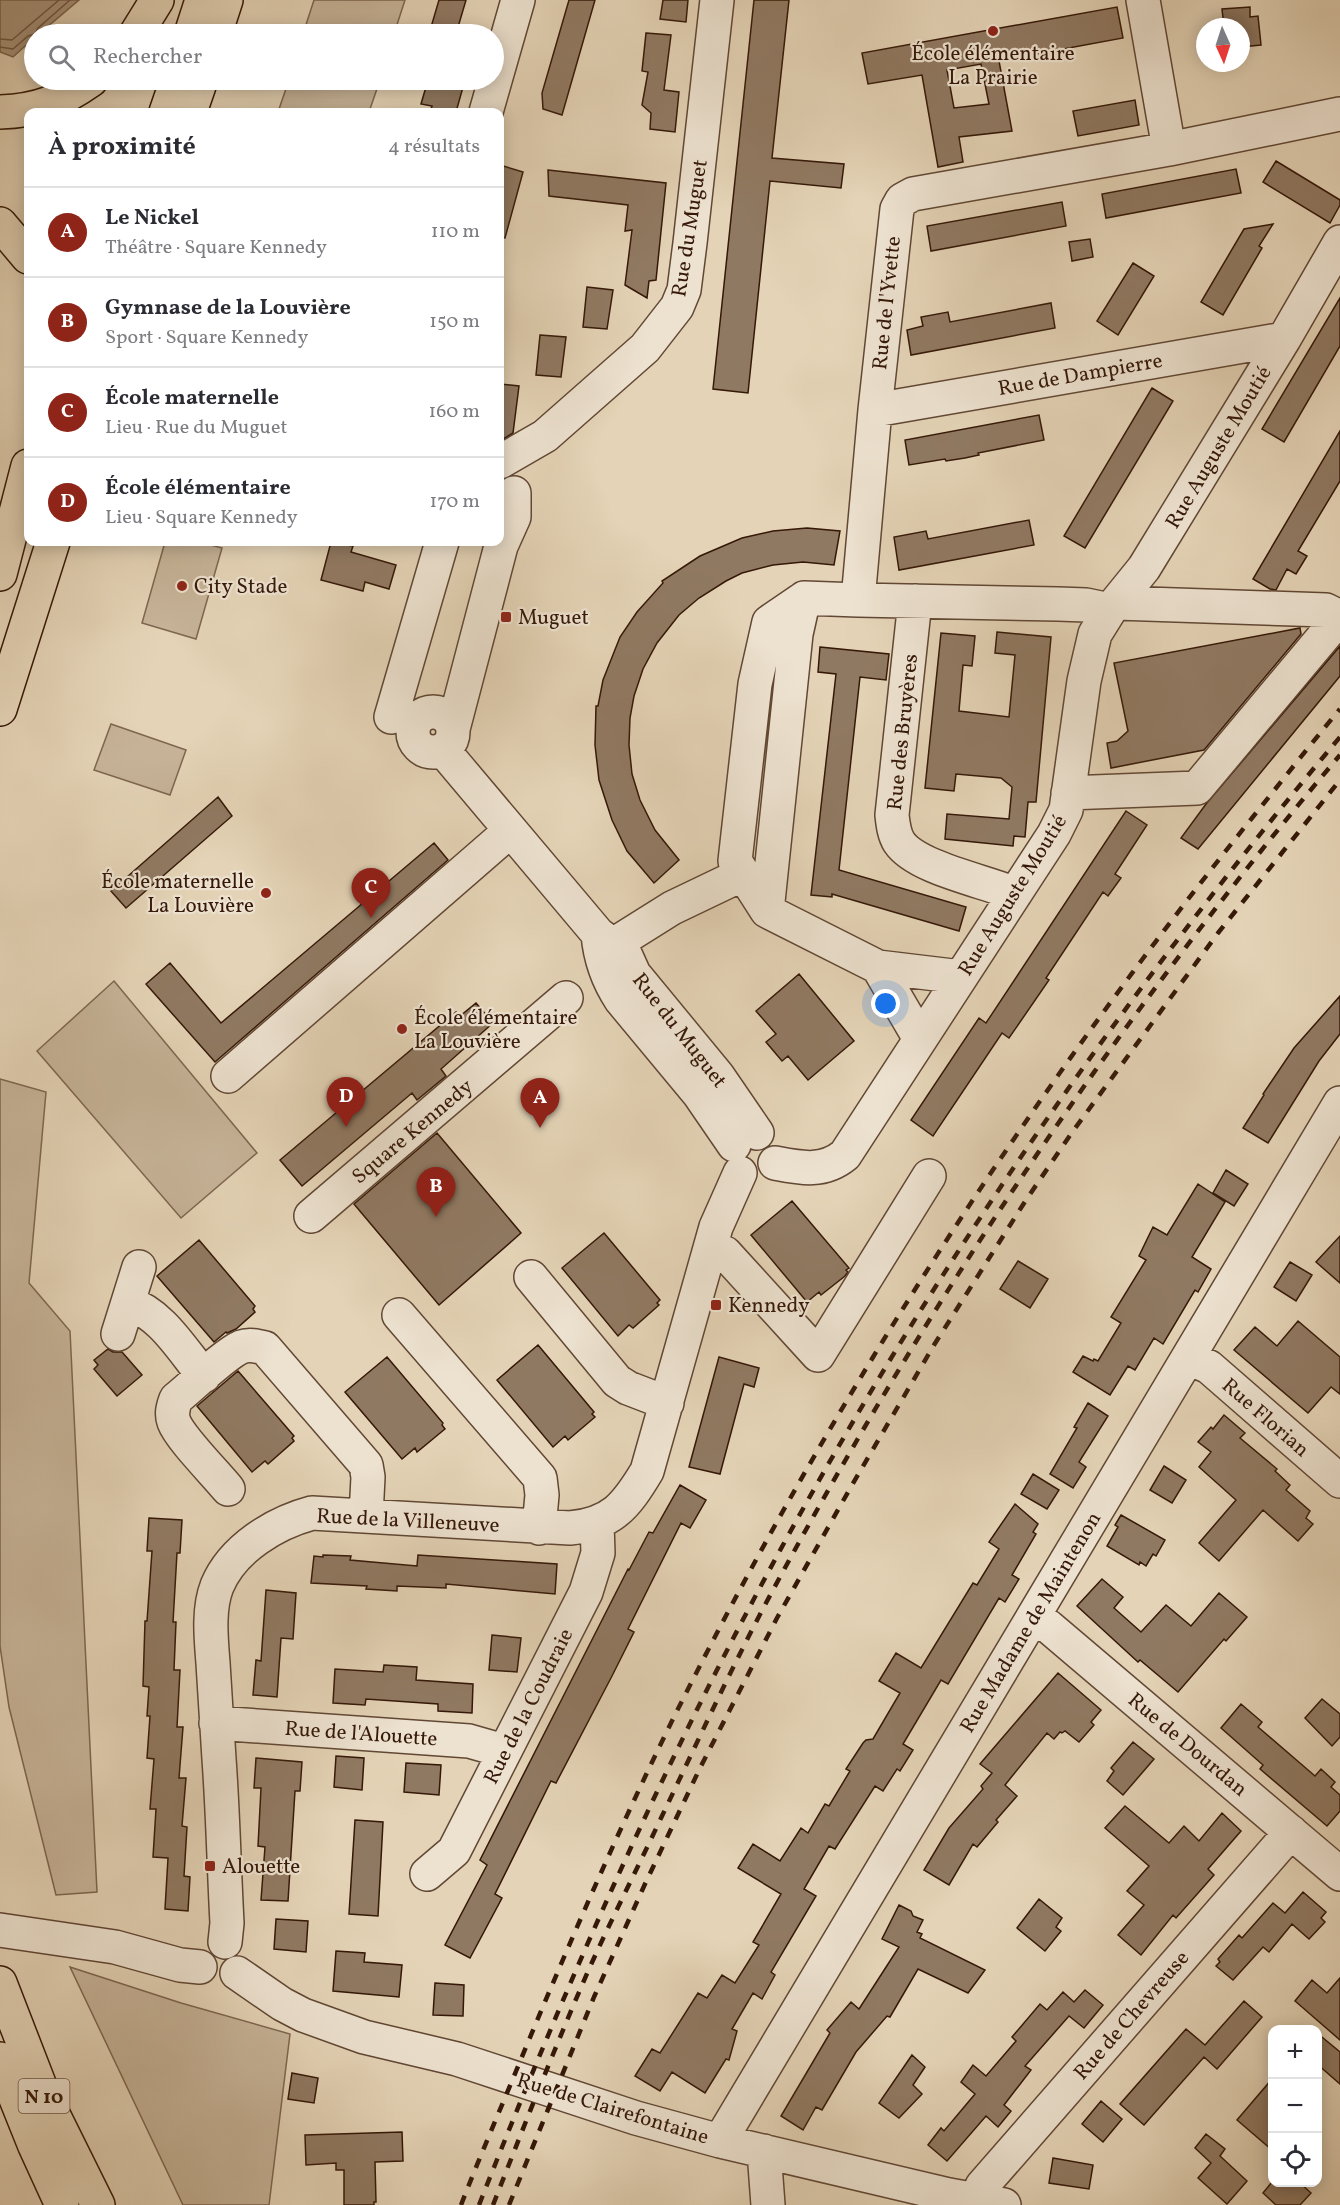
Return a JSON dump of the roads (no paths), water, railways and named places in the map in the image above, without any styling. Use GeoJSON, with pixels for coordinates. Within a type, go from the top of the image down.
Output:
{"type":"FeatureCollection","features":[{"type":"Feature","properties":{"kind":"main road"},"geometry":{"type":"LineString","coordinates":[[142,24],[157,0]]}},
{"type":"Feature","properties":{"kind":"main road"},"geometry":{"type":"LineString","coordinates":[[194,24],[202,0]]}},
{"type":"Feature","properties":{"kind":"main road"},"geometry":{"type":"LineString","coordinates":[[218,24],[226,0]]}},
{"type":"Feature","properties":{"kind":"main road"},"geometry":{"type":"LineString","coordinates":[[34,108],[68,96],[77,90]]}},
{"type":"Feature","properties":{"kind":"main road"},"geometry":{"type":"LineString","coordinates":[[167,108],[174,90]]}},
{"type":"Feature","properties":{"kind":"main road"},"geometry":{"type":"LineString","coordinates":[[191,108],[198,90]]}},
{"type":"Feature","properties":{"kind":"main road"},"geometry":{"type":"LineString","coordinates":[[0,112],[24,111]]}},
{"type":"Feature","properties":{"kind":"main road"},"geometry":{"type":"LineString","coordinates":[[0,224],[24,252]]}},
{"type":"Feature","properties":{"kind":"main road"},"geometry":{"type":"LineString","coordinates":[[0,574],[24,481]]}},
{"type":"Feature","properties":{"kind":"main road"},"geometry":{"type":"LineString","coordinates":[[0,635],[29,546]]}},
{"type":"Feature","properties":{"kind":"main road"},"geometry":{"type":"LineString","coordinates":[[0,709],[52,546]]}},
{"type":"Feature","properties":{"kind":"main road","name":"N 10"},"geometry":{"type":"LineString","coordinates":[[0,1983],[43,2094],[98,2205]]}},
{"type":"Feature","properties":{"kind":"main road","name":"N 10"},"geometry":{"type":"LineString","coordinates":[[0,2059],[62,2205]]}},
{"type":"Feature","properties":{"kind":"street"},"geometry":{"type":"LineString","coordinates":[[504,49],[518,0]]}},
{"type":"Feature","properties":{"kind":"street","name":"Rue du Muguet"},"geometry":{"type":"LineString","coordinates":[[504,536],[514,517],[506,483],[545,436],[645,348],[677,307],[684,290],[717,0]]}},
{"type":"Feature","properties":{"kind":"street"},"geometry":{"type":"LineString","coordinates":[[1143,0],[1169,148]]}},
{"type":"Feature","properties":{"kind":"street"},"geometry":{"type":"LineString","coordinates":[[487,108],[492,90]]}},
{"type":"Feature","properties":{"kind":"street","name":"Rue de l'Yvette"},"geometry":{"type":"LineString","coordinates":[[858,600],[895,221],[902,200],[912,194],[1169,148],[1340,114]]}},
{"type":"Feature","properties":{"kind":"street","name":"Rue Auguste Moutié"},"geometry":{"type":"LineString","coordinates":[[743,1150],[746,1177],[760,1178],[767,1174],[776,1163],[803,1169],[817,1168],[836,1162],[845,1155],[1054,834],[1066,810],[1090,648],[1095,634],[1113,606],[1144,568],[1284,339],[1340,242]]}},
{"type":"Feature","properties":{"kind":"street","name":"Rue de Dampierre"},"geometry":{"type":"LineString","coordinates":[[875,410],[1284,339]]}},
{"type":"Feature","properties":{"kind":"street"},"geometry":{"type":"LineString","coordinates":[[391,717],[441,546]]}},
{"type":"Feature","properties":{"kind":"street","name":"Rue du Muguet"},"geometry":{"type":"LineString","coordinates":[[499,546],[466,677],[444,730],[510,831],[605,939],[600,954],[611,985],[621,1000],[743,1150]]}},
{"type":"Feature","properties":{"kind":"street"},"geometry":{"type":"LineString","coordinates":[[767,912],[796,634],[804,598]]}},
{"type":"Feature","properties":{"kind":"street"},"geometry":{"type":"LineString","coordinates":[[961,977],[878,967],[767,912],[735,861],[755,684],[770,622],[804,598],[1326,610],[1340,617],[1197,788],[1068,793]]}},
{"type":"Feature","properties":{"kind":"street","name":"Rue des Bruyères"},"geometry":{"type":"LineString","coordinates":[[915,601],[892,815],[894,830],[898,841],[906,851],[924,862],[1015,894]]}},
{"type":"Feature","properties":{"kind":"street"},"geometry":{"type":"LineString","coordinates":[[228,1076],[510,831]]}},
{"type":"Feature","properties":{"kind":"street"},"geometry":{"type":"LineString","coordinates":[[605,939],[743,874]]}},
{"type":"Feature","properties":{"kind":"street"},"geometry":{"type":"LineString","coordinates":[[878,967],[920,1039]]}},
{"type":"Feature","properties":{"kind":"street","name":"Square Kennedy"},"geometry":{"type":"LineString","coordinates":[[311,1216],[566,998]]}},
{"type":"Feature","properties":{"kind":"street","name":"Rue Madame de Maintenon"},"geometry":{"type":"LineString","coordinates":[[720,2141],[1340,1103]]}},
{"type":"Feature","properties":{"kind":"street","name":"Rue de la Villeneuve"},"geometry":{"type":"LineString","coordinates":[[225,1942],[227,1923],[211,1629],[213,1602],[218,1585],[230,1567],[258,1538],[291,1519],[312,1513],[570,1528],[597,1523],[616,1513],[630,1498],[647,1471],[716,1227],[743,1150]]}},
{"type":"Feature","properties":{"kind":"street"},"geometry":{"type":"LineString","coordinates":[[710,1248],[725,1253],[818,1355],[929,1176]]}},
{"type":"Feature","properties":{"kind":"street"},"geometry":{"type":"LineString","coordinates":[[118,1334],[139,1267]]}},
{"type":"Feature","properties":{"kind":"street"},"geometry":{"type":"LineString","coordinates":[[531,1277],[617,1381],[628,1388],[667,1403]]}},
{"type":"Feature","properties":{"kind":"street"},"geometry":{"type":"LineString","coordinates":[[128,1303],[153,1314],[204,1376]]}},
{"type":"Feature","properties":{"kind":"street"},"geometry":{"type":"LineString","coordinates":[[399,1315],[540,1478],[542,1495],[539,1528]]}},
{"type":"Feature","properties":{"kind":"street"},"geometry":{"type":"LineString","coordinates":[[228,1489],[180,1432],[173,1422],[172,1410],[176,1399],[204,1376],[241,1347],[254,1345],[265,1348],[366,1465],[368,1477],[366,1516]]}},
{"type":"Feature","properties":{"kind":"street","name":"Rue Florian"},"geometry":{"type":"LineString","coordinates":[[1189,1358],[1209,1367],[1340,1481]]}},
{"type":"Feature","properties":{"kind":"street","name":"Rue de la Coudraie"},"geometry":{"type":"LineString","coordinates":[[427,1874],[454,1851],[586,1592],[598,1553],[597,1523]]}},
{"type":"Feature","properties":{"kind":"street","name":"Rue de Dourdan"},"geometry":{"type":"LineString","coordinates":[[1033,1618],[1049,1627],[1340,1874]]}},
{"type":"Feature","properties":{"kind":"street","name":"Rue de l'Alouette"},"geometry":{"type":"LineString","coordinates":[[216,1723],[469,1741],[504,1751]]}},
{"type":"Feature","properties":{"kind":"street","name":"Rue de Chevreuse"},"geometry":{"type":"LineString","coordinates":[[985,2203],[982,2186],[1291,1832]]}},
{"type":"Feature","properties":{"kind":"street"},"geometry":{"type":"LineString","coordinates":[[0,1930],[115,1947],[180,1965],[200,1967]]}},
{"type":"Feature","properties":{"kind":"street"},"geometry":{"type":"LineString","coordinates":[[225,1942],[239,1954],[240,1967],[233,1978],[220,1983],[208,1978],[200,1967],[202,1953],[206,1948],[211,1944],[225,1942]]}},
{"type":"Feature","properties":{"kind":"street","name":"Rue de Clairefontaine"},"geometry":{"type":"LineString","coordinates":[[237,1973],[282,2004],[303,2015],[364,2037],[457,2059],[636,2118],[720,2141],[985,2203]]}},
{"type":"Feature","properties":{"kind":"street"},"geometry":{"type":"LineString","coordinates":[[765,2151],[768,2205]]}},
{"type":"Feature","properties":{"kind":"water"},"geometry":{"type":"Polygon","coordinates":[[[0,0],[79,0],[51,24],[24,24],[24,47],[13,57],[0,52],[0,0]]]}},
{"type":"Feature","properties":{"kind":"railway"},"geometry":{"type":"LineString","coordinates":[[461,2205],[575,1932],[671,1723],[733,1603],[866,1369],[1011,1142],[1089,1032],[1169,924],[1340,709]]}},
{"type":"Feature","properties":{"kind":"railway"},"geometry":{"type":"LineString","coordinates":[[479,2205],[542,2050],[644,1820],[717,1669],[819,1481],[954,1258],[1100,1044],[1258,837],[1340,737]]}},
{"type":"Feature","properties":{"kind":"railway"},"geometry":{"type":"LineString","coordinates":[[493,2205],[576,1998],[598,1950],[739,1656],[828,1491],[960,1271],[1030,1164],[1180,955],[1258,854],[1340,755]]}},
{"type":"Feature","properties":{"kind":"railway"},"geometry":{"type":"LineString","coordinates":[[509,2205],[594,1997],[700,1768],[777,1618],[852,1485],[934,1345],[1026,1200],[1073,1131],[1218,933],[1340,780]]}},
{"type":"Feature","properties":{"kind":"place","name":"École élémentaire La Prairie"},"geometry":{"type":"Point","coordinates":[993,31]}},
{"type":"Feature","properties":{"kind":"place","name":"City Stade"},"geometry":{"type":"Point","coordinates":[182,586]}},
{"type":"Feature","properties":{"kind":"place","name":"Muguet"},"geometry":{"type":"Point","coordinates":[506,617]}},
{"type":"Feature","properties":{"kind":"place","name":"École maternelle La Louvière"},"geometry":{"type":"Point","coordinates":[266,893]}},
{"type":"Feature","properties":{"kind":"place","name":"École maternelle"},"geometry":{"type":"Point","coordinates":[371,918]}},
{"type":"Feature","properties":{"kind":"place","name":"École élémentaire La Louvière"},"geometry":{"type":"Point","coordinates":[402,1029]}},
{"type":"Feature","properties":{"kind":"place","name":"École élémentaire"},"geometry":{"type":"Point","coordinates":[346,1127]}},
{"type":"Feature","properties":{"kind":"place","name":"Le Nickel"},"geometry":{"type":"Point","coordinates":[540,1128]}},
{"type":"Feature","properties":{"kind":"place","name":"Gymnase de la Louvière"},"geometry":{"type":"Point","coordinates":[436,1217]}},
{"type":"Feature","properties":{"kind":"place","name":"Kennedy"},"geometry":{"type":"Point","coordinates":[716,1305]}},
{"type":"Feature","properties":{"kind":"place","name":"Alouette"},"geometry":{"type":"Point","coordinates":[210,1866]}}]}
